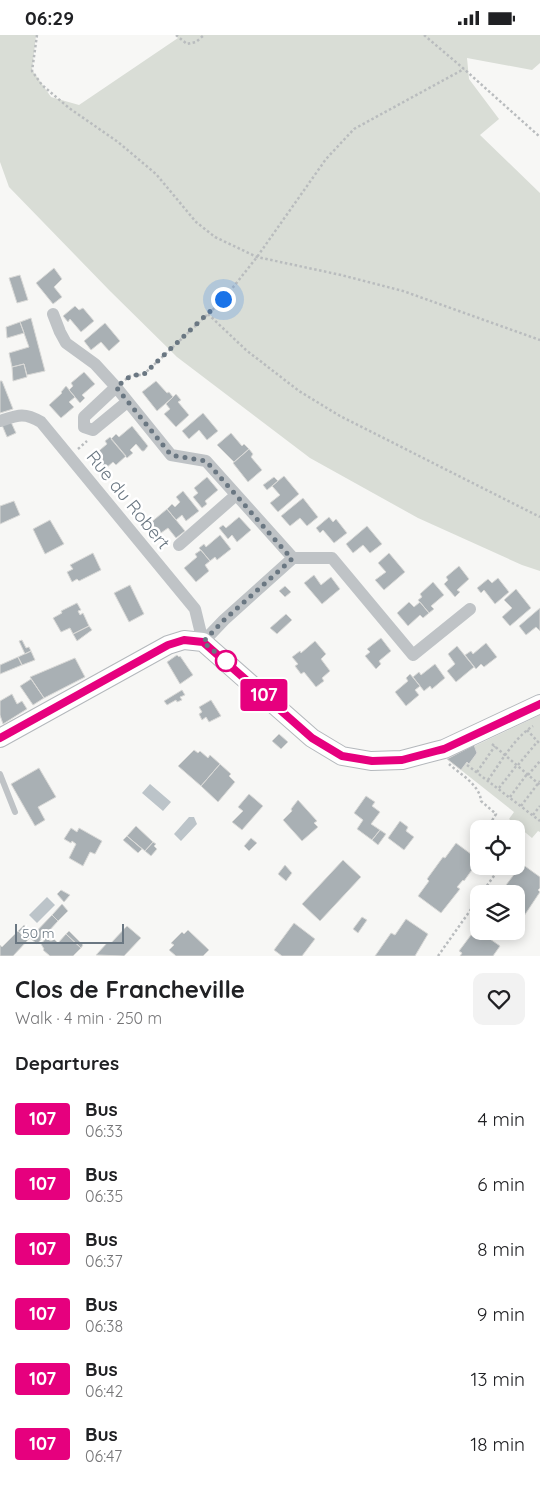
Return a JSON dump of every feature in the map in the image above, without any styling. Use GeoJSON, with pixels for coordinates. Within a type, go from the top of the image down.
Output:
{"type":"FeatureCollection","features":[{"type":"Feature","properties":{"kind":"street"},"geometry":{"type":"LineString","coordinates":[[53,314],[66,343],[95,364],[171,455],[206,461],[292,559]]}},
{"type":"Feature","properties":{"kind":"street"},"geometry":{"type":"LineString","coordinates":[[116,387],[84,417],[84,427],[93,430],[127,402]]}},
{"type":"Feature","properties":{"kind":"street","name":"Rue du Robert"},"geometry":{"type":"LineString","coordinates":[[0,421],[19,414],[31,416],[42,422],[195,609],[203,642]]}},
{"type":"Feature","properties":{"kind":"street"},"geometry":{"type":"LineString","coordinates":[[179,545],[236,495]]}},
{"type":"Feature","properties":{"kind":"street"},"geometry":{"type":"LineString","coordinates":[[203,642],[224,620],[292,559],[332,558],[413,655],[470,609]]}},
{"type":"Feature","properties":{"kind":"street"},"geometry":{"type":"LineString","coordinates":[[0,738],[168,645],[184,640],[203,642],[312,738],[342,756],[372,761],[402,760],[444,749],[540,704]]}},
{"type":"Feature","properties":{"kind":"lane"},"geometry":{"type":"LineString","coordinates":[[0,774],[15,813]]}},
{"type":"Feature","properties":{"kind":"path"},"geometry":{"type":"LineString","coordinates":[[37,35],[32,71],[42,85],[69,108],[118,142],[156,174],[196,222],[215,237],[257,257],[341,275],[403,291],[540,340]]}},
{"type":"Feature","properties":{"kind":"path"},"geometry":{"type":"LineString","coordinates":[[176,35],[186,44],[196,41],[204,35]]}},
{"type":"Feature","properties":{"kind":"path"},"geometry":{"type":"LineString","coordinates":[[424,35],[540,137]]}},
{"type":"Feature","properties":{"kind":"path"},"geometry":{"type":"LineString","coordinates":[[116,387],[132,375],[143,375],[223,299],[257,257],[326,159],[354,129],[464,69]]}},
{"type":"Feature","properties":{"kind":"path"},"geometry":{"type":"LineString","coordinates":[[208,314],[246,350],[298,391],[340,416],[540,517]]}},
{"type":"Feature","properties":{"kind":"path"},"geometry":{"type":"LineString","coordinates":[[488,780],[527,731],[540,722]]}},
{"type":"Feature","properties":{"kind":"path"},"geometry":{"type":"LineString","coordinates":[[482,731],[487,739],[539,783],[521,806]]}},
{"type":"Feature","properties":{"kind":"path"},"geometry":{"type":"LineString","coordinates":[[498,789],[517,765],[539,743],[527,731]]}},
{"type":"Feature","properties":{"kind":"path"},"geometry":{"type":"LineString","coordinates":[[477,772],[495,746]]}},
{"type":"Feature","properties":{"kind":"path"},"geometry":{"type":"LineString","coordinates":[[444,760],[471,783],[480,794],[481,801],[496,814],[492,820]]}},
{"type":"Feature","properties":{"kind":"path"},"geometry":{"type":"LineString","coordinates":[[510,797],[540,761]]}},
{"type":"Feature","properties":{"kind":"path"},"geometry":{"type":"LineString","coordinates":[[468,765],[540,821]]}},
{"type":"Feature","properties":{"kind":"path"},"geometry":{"type":"LineString","coordinates":[[533,815],[540,806]]}},
{"type":"Feature","properties":{"kind":"path"},"geometry":{"type":"LineString","coordinates":[[438,956],[470,911]]}},
{"type":"Feature","properties":{"kind":"shaded area"},"geometry":{"type":"Polygon","coordinates":[[[0,35],[36,35],[32,70],[51,97],[79,105],[178,38],[176,35],[540,35],[540,63],[532,70],[467,58],[469,79],[499,119],[480,135],[540,193],[540,571],[522,565],[418,518],[310,458],[177,357],[110,291],[9,187],[0,162],[0,35]]]}},
{"type":"Feature","properties":{"kind":"shaded area"},"geometry":{"type":"Polygon","coordinates":[[[540,715],[540,832],[538,831],[532,838],[525,832],[525,820],[510,820],[509,819],[514,812],[447,759],[540,715]]]}},
{"type":"Feature","properties":{"kind":"shaded area"},"geometry":{"type":"Polygon","coordinates":[[[150,784],[171,802],[163,811],[142,793],[150,784]]]}},
{"type":"Feature","properties":{"kind":"shaded area"},"geometry":{"type":"Polygon","coordinates":[[[189,817],[194,817],[197,824],[181,841],[174,834],[189,817]]]}},
{"type":"Feature","properties":{"kind":"shaded area"},"geometry":{"type":"Polygon","coordinates":[[[47,897],[55,905],[37,923],[29,915],[47,897]]]}},
{"type":"Feature","properties":{"kind":"building"},"geometry":{"type":"Polygon","coordinates":[[[54,268],[62,279],[54,287],[62,297],[53,304],[36,283],[54,268]]]}},
{"type":"Feature","properties":{"kind":"building"},"geometry":{"type":"Polygon","coordinates":[[[20,275],[28,300],[17,303],[9,278],[20,275]]]}},
{"type":"Feature","properties":{"kind":"building"},"geometry":{"type":"Polygon","coordinates":[[[75,306],[79,310],[83,308],[94,321],[81,332],[70,319],[68,322],[63,316],[75,306]]]}},
{"type":"Feature","properties":{"kind":"building"},"geometry":{"type":"Polygon","coordinates":[[[31,318],[45,371],[27,375],[24,364],[12,367],[9,353],[29,347],[20,322],[31,318]]]}},
{"type":"Feature","properties":{"kind":"building"},"geometry":{"type":"Polygon","coordinates":[[[20,322],[24,333],[7,338],[6,327],[20,322]]]}},
{"type":"Feature","properties":{"kind":"building"},"geometry":{"type":"Polygon","coordinates":[[[105,323],[120,341],[109,351],[101,342],[91,350],[84,341],[105,323]]]}},
{"type":"Feature","properties":{"kind":"building"},"geometry":{"type":"Polygon","coordinates":[[[24,364],[27,377],[13,381],[12,367],[24,364]]]}},
{"type":"Feature","properties":{"kind":"building"},"geometry":{"type":"Polygon","coordinates":[[[84,372],[95,384],[82,395],[85,398],[80,403],[69,390],[73,386],[71,383],[84,372]]]}},
{"type":"Feature","properties":{"kind":"building"},"geometry":{"type":"Polygon","coordinates":[[[0,381],[2,381],[13,409],[0,413],[0,381]]]}},
{"type":"Feature","properties":{"kind":"building"},"geometry":{"type":"Polygon","coordinates":[[[156,381],[173,397],[157,411],[142,392],[156,381]]]}},
{"type":"Feature","properties":{"kind":"building"},"geometry":{"type":"Polygon","coordinates":[[[66,386],[75,397],[69,402],[74,407],[61,418],[49,405],[62,393],[66,386]]]}},
{"type":"Feature","properties":{"kind":"building"},"geometry":{"type":"Polygon","coordinates":[[[176,394],[181,400],[178,402],[189,415],[176,427],[164,414],[170,409],[166,404],[176,394]]]}},
{"type":"Feature","properties":{"kind":"building"},"geometry":{"type":"Polygon","coordinates":[[[203,413],[218,431],[207,440],[199,430],[189,439],[182,431],[203,413]]]}},
{"type":"Feature","properties":{"kind":"building"},"geometry":{"type":"Polygon","coordinates":[[[11,422],[16,433],[7,437],[2,425],[11,422]]]}},
{"type":"Feature","properties":{"kind":"building"},"geometry":{"type":"Polygon","coordinates":[[[132,426],[148,446],[142,451],[136,444],[130,450],[133,453],[127,458],[111,439],[116,434],[119,437],[132,426]]]}},
{"type":"Feature","properties":{"kind":"building"},"geometry":{"type":"Polygon","coordinates":[[[231,433],[242,446],[244,444],[249,449],[234,462],[217,445],[231,433]]]}},
{"type":"Feature","properties":{"kind":"building"},"geometry":{"type":"Polygon","coordinates":[[[110,437],[126,456],[116,465],[113,462],[105,469],[94,455],[107,444],[105,441],[110,437]]]}},
{"type":"Feature","properties":{"kind":"building"},"geometry":{"type":"Polygon","coordinates":[[[249,449],[253,454],[251,457],[262,470],[248,482],[233,463],[249,449]]]}},
{"type":"Feature","properties":{"kind":"building"},"geometry":{"type":"Polygon","coordinates":[[[284,476],[299,494],[278,512],[270,503],[280,495],[272,486],[284,476]]]}},
{"type":"Feature","properties":{"kind":"building"},"geometry":{"type":"Polygon","coordinates":[[[207,477],[218,490],[205,501],[207,504],[202,508],[193,497],[198,493],[194,488],[207,477]]]}},
{"type":"Feature","properties":{"kind":"building"},"geometry":{"type":"Polygon","coordinates":[[[274,477],[278,481],[267,490],[263,485],[274,477]]]}},
{"type":"Feature","properties":{"kind":"building"},"geometry":{"type":"Polygon","coordinates":[[[183,491],[199,511],[186,521],[182,515],[176,520],[167,509],[172,504],[175,507],[180,502],[176,497],[183,491]]]}},
{"type":"Feature","properties":{"kind":"building"},"geometry":{"type":"Polygon","coordinates":[[[303,498],[318,517],[307,526],[300,518],[290,526],[281,516],[303,498]]]}},
{"type":"Feature","properties":{"kind":"building"},"geometry":{"type":"Polygon","coordinates":[[[14,501],[20,515],[0,524],[0,506],[14,501]]]}},
{"type":"Feature","properties":{"kind":"building"},"geometry":{"type":"Polygon","coordinates":[[[167,509],[185,531],[176,538],[168,528],[158,535],[149,524],[167,509]]]}},
{"type":"Feature","properties":{"kind":"building"},"geometry":{"type":"Polygon","coordinates":[[[239,517],[251,530],[237,542],[232,535],[228,539],[219,528],[223,525],[226,528],[239,517]]]}},
{"type":"Feature","properties":{"kind":"building"},"geometry":{"type":"Polygon","coordinates":[[[329,517],[333,522],[336,519],[347,533],[334,543],[323,530],[320,533],[316,528],[329,517]]]}},
{"type":"Feature","properties":{"kind":"building"},"geometry":{"type":"Polygon","coordinates":[[[50,520],[64,544],[45,554],[33,529],[50,520]]]}},
{"type":"Feature","properties":{"kind":"building"},"geometry":{"type":"Polygon","coordinates":[[[367,526],[382,544],[370,553],[363,545],[353,553],[346,544],[367,526]]]}},
{"type":"Feature","properties":{"kind":"building"},"geometry":{"type":"Polygon","coordinates":[[[220,535],[231,549],[217,560],[215,557],[210,561],[199,548],[204,544],[206,547],[220,535]]]}},
{"type":"Feature","properties":{"kind":"building"},"geometry":{"type":"Polygon","coordinates":[[[201,550],[210,561],[205,565],[209,571],[196,582],[184,568],[197,557],[195,554],[201,550]]]}},
{"type":"Feature","properties":{"kind":"building"},"geometry":{"type":"Polygon","coordinates":[[[93,553],[101,570],[79,581],[77,579],[72,582],[67,572],[73,569],[70,565],[93,553]]]}},
{"type":"Feature","properties":{"kind":"building"},"geometry":{"type":"Polygon","coordinates":[[[389,553],[405,572],[384,590],[375,580],[386,572],[378,563],[389,553]]]}},
{"type":"Feature","properties":{"kind":"building"},"geometry":{"type":"Polygon","coordinates":[[[459,566],[469,579],[457,590],[460,592],[455,597],[444,584],[448,580],[446,577],[459,566]]]}},
{"type":"Feature","properties":{"kind":"building"},"geometry":{"type":"Polygon","coordinates":[[[314,575],[321,585],[331,577],[340,589],[322,604],[304,583],[314,575]]]}},
{"type":"Feature","properties":{"kind":"building"},"geometry":{"type":"Polygon","coordinates":[[[498,578],[509,592],[495,604],[484,590],[481,593],[477,588],[488,579],[492,583],[498,578]]]}},
{"type":"Feature","properties":{"kind":"building"},"geometry":{"type":"Polygon","coordinates":[[[433,582],[444,595],[431,606],[434,609],[429,613],[418,600],[422,597],[420,594],[433,582]]]}},
{"type":"Feature","properties":{"kind":"building"},"geometry":{"type":"Polygon","coordinates":[[[130,585],[144,614],[129,622],[114,593],[130,585]]]}},
{"type":"Feature","properties":{"kind":"building"},"geometry":{"type":"Polygon","coordinates":[[[285,586],[291,592],[285,597],[279,591],[285,586]]]}},
{"type":"Feature","properties":{"kind":"building"},"geometry":{"type":"Polygon","coordinates":[[[516,589],[531,608],[510,626],[502,617],[512,608],[504,600],[516,589]]]}},
{"type":"Feature","properties":{"kind":"building"},"geometry":{"type":"Polygon","coordinates":[[[409,602],[414,607],[420,602],[429,613],[423,618],[420,615],[408,626],[397,613],[409,602]]]}},
{"type":"Feature","properties":{"kind":"building"},"geometry":{"type":"Polygon","coordinates":[[[77,603],[81,610],[78,611],[80,615],[83,613],[89,626],[73,634],[70,628],[61,632],[53,618],[62,613],[61,611],[77,603]]]}},
{"type":"Feature","properties":{"kind":"building"},"geometry":{"type":"Polygon","coordinates":[[[540,608],[540,631],[536,627],[526,635],[519,626],[540,608]]]}},
{"type":"Feature","properties":{"kind":"building"},"geometry":{"type":"Polygon","coordinates":[[[286,614],[292,620],[277,634],[270,628],[286,614]]]}},
{"type":"Feature","properties":{"kind":"building"},"geometry":{"type":"Polygon","coordinates":[[[89,626],[92,630],[77,641],[73,634],[89,626]]]}},
{"type":"Feature","properties":{"kind":"building"},"geometry":{"type":"Polygon","coordinates":[[[381,638],[391,651],[379,661],[381,664],[376,669],[365,656],[370,652],[367,649],[381,638]]]}},
{"type":"Feature","properties":{"kind":"building"},"geometry":{"type":"Polygon","coordinates":[[[22,640],[26,648],[29,647],[31,651],[25,654],[19,641],[22,640]]]}},
{"type":"Feature","properties":{"kind":"building"},"geometry":{"type":"Polygon","coordinates":[[[315,641],[326,654],[321,659],[330,671],[322,678],[324,681],[316,687],[304,672],[301,674],[295,666],[298,664],[292,657],[300,651],[301,653],[315,641]]]}},
{"type":"Feature","properties":{"kind":"building"},"geometry":{"type":"Polygon","coordinates":[[[486,643],[497,657],[484,667],[481,664],[476,669],[465,655],[471,651],[473,654],[486,643]]]}},
{"type":"Feature","properties":{"kind":"building"},"geometry":{"type":"Polygon","coordinates":[[[457,646],[474,667],[456,682],[447,671],[455,664],[448,654],[457,646]]]}},
{"type":"Feature","properties":{"kind":"building"},"geometry":{"type":"Polygon","coordinates":[[[31,651],[35,660],[22,665],[18,657],[31,651]]]}},
{"type":"Feature","properties":{"kind":"building"},"geometry":{"type":"Polygon","coordinates":[[[177,655],[180,656],[193,675],[180,684],[167,662],[177,655]]]}},
{"type":"Feature","properties":{"kind":"building"},"geometry":{"type":"Polygon","coordinates":[[[18,657],[22,665],[0,674],[0,665],[18,657]]]}},
{"type":"Feature","properties":{"kind":"building"},"geometry":{"type":"Polygon","coordinates":[[[75,658],[85,677],[44,698],[30,677],[75,658]]]}},
{"type":"Feature","properties":{"kind":"building"},"geometry":{"type":"Polygon","coordinates":[[[435,664],[445,678],[432,689],[430,686],[424,691],[413,677],[419,672],[421,675],[435,664]]]}},
{"type":"Feature","properties":{"kind":"building"},"geometry":{"type":"Polygon","coordinates":[[[410,674],[420,686],[415,690],[419,695],[406,706],[395,692],[408,681],[406,678],[410,674]]]}},
{"type":"Feature","properties":{"kind":"building"},"geometry":{"type":"Polygon","coordinates":[[[31,679],[44,698],[33,705],[20,686],[31,679]]]}},
{"type":"Feature","properties":{"kind":"building"},"geometry":{"type":"Polygon","coordinates":[[[182,690],[185,695],[180,697],[182,700],[177,702],[176,700],[167,705],[164,701],[182,690]]]}},
{"type":"Feature","properties":{"kind":"building"},"geometry":{"type":"Polygon","coordinates":[[[12,694],[17,704],[22,701],[27,709],[3,724],[0,715],[0,701],[12,694]]]}},
{"type":"Feature","properties":{"kind":"building"},"geometry":{"type":"Polygon","coordinates":[[[211,700],[221,716],[209,722],[206,717],[202,720],[199,714],[202,712],[199,707],[211,700]]]}},
{"type":"Feature","properties":{"kind":"building"},"geometry":{"type":"Polygon","coordinates":[[[279,734],[288,742],[281,749],[272,741],[279,734]]]}},
{"type":"Feature","properties":{"kind":"building"},"geometry":{"type":"Polygon","coordinates":[[[474,745],[477,753],[469,764],[467,762],[461,770],[447,759],[474,745]]]}},
{"type":"Feature","properties":{"kind":"building"},"geometry":{"type":"Polygon","coordinates":[[[194,750],[198,753],[200,751],[208,758],[210,755],[220,764],[201,786],[178,766],[194,750]]]}},
{"type":"Feature","properties":{"kind":"building"},"geometry":{"type":"Polygon","coordinates":[[[220,764],[231,774],[229,776],[235,782],[218,802],[201,786],[220,764]]]}},
{"type":"Feature","properties":{"kind":"building"},"geometry":{"type":"Polygon","coordinates":[[[39,768],[56,797],[38,807],[45,820],[35,826],[11,784],[39,768]]]}},
{"type":"Feature","properties":{"kind":"building"},"geometry":{"type":"Polygon","coordinates":[[[249,794],[263,806],[242,830],[232,822],[243,811],[238,807],[249,794]]]}},
{"type":"Feature","properties":{"kind":"building"},"geometry":{"type":"Polygon","coordinates":[[[366,796],[375,802],[372,806],[380,812],[371,824],[380,830],[372,840],[357,829],[363,820],[354,813],[366,796]]]}},
{"type":"Feature","properties":{"kind":"building"},"geometry":{"type":"Polygon","coordinates":[[[298,800],[317,821],[314,823],[318,827],[302,841],[283,820],[292,811],[291,809],[298,800]]]}},
{"type":"Feature","properties":{"kind":"building"},"geometry":{"type":"Polygon","coordinates":[[[400,821],[408,827],[406,831],[414,837],[404,850],[388,838],[400,821]]]}},
{"type":"Feature","properties":{"kind":"building"},"geometry":{"type":"Polygon","coordinates":[[[136,826],[153,842],[145,851],[127,836],[136,826]]]}},
{"type":"Feature","properties":{"kind":"building"},"geometry":{"type":"Polygon","coordinates":[[[71,828],[77,832],[79,828],[102,841],[95,854],[90,852],[83,866],[69,858],[76,844],[64,839],[71,828]]]}},
{"type":"Feature","properties":{"kind":"building"},"geometry":{"type":"Polygon","coordinates":[[[380,830],[386,834],[378,845],[372,840],[380,830]]]}},
{"type":"Feature","properties":{"kind":"building"},"geometry":{"type":"Polygon","coordinates":[[[127,836],[142,849],[138,853],[123,840],[127,836]]]}},
{"type":"Feature","properties":{"kind":"building"},"geometry":{"type":"Polygon","coordinates":[[[251,838],[257,843],[249,851],[244,846],[251,838]]]}},
{"type":"Feature","properties":{"kind":"building"},"geometry":{"type":"Polygon","coordinates":[[[153,842],[156,844],[154,846],[157,849],[151,856],[145,851],[153,842]]]}},
{"type":"Feature","properties":{"kind":"building"},"geometry":{"type":"Polygon","coordinates":[[[456,843],[470,853],[470,873],[457,887],[460,889],[441,913],[418,896],[429,881],[427,879],[443,857],[445,858],[456,843]]]}},
{"type":"Feature","properties":{"kind":"building"},"geometry":{"type":"Polygon","coordinates":[[[343,860],[361,877],[320,921],[302,904],[343,860]]]}},
{"type":"Feature","properties":{"kind":"building"},"geometry":{"type":"Polygon","coordinates":[[[285,865],[292,873],[286,881],[278,874],[285,865]]]}},
{"type":"Feature","properties":{"kind":"building"},"geometry":{"type":"Polygon","coordinates":[[[525,866],[540,877],[540,888],[538,890],[540,892],[525,914],[525,885],[506,885],[514,875],[525,875],[525,866]]]}},
{"type":"Feature","properties":{"kind":"building"},"geometry":{"type":"Polygon","coordinates":[[[61,890],[70,895],[64,902],[57,894],[61,890]]]}},
{"type":"Feature","properties":{"kind":"building"},"geometry":{"type":"Polygon","coordinates":[[[62,904],[68,911],[58,921],[52,915],[62,904]]]}},
{"type":"Feature","properties":{"kind":"building"},"geometry":{"type":"Polygon","coordinates":[[[52,915],[58,921],[37,944],[30,938],[52,915]]]}},
{"type":"Feature","properties":{"kind":"building"},"geometry":{"type":"Polygon","coordinates":[[[362,917],[367,920],[358,933],[353,929],[362,917]]]}},
{"type":"Feature","properties":{"kind":"building"},"geometry":{"type":"Polygon","coordinates":[[[406,919],[428,934],[415,956],[375,956],[391,933],[395,935],[406,919]]]}},
{"type":"Feature","properties":{"kind":"building"},"geometry":{"type":"Polygon","coordinates":[[[294,923],[315,939],[302,956],[282,956],[274,950],[294,923]]]}},
{"type":"Feature","properties":{"kind":"building"},"geometry":{"type":"Polygon","coordinates":[[[24,925],[34,934],[28,940],[18,931],[24,925]]]}},
{"type":"Feature","properties":{"kind":"building"},"geometry":{"type":"Polygon","coordinates":[[[127,926],[141,938],[124,956],[96,955],[108,942],[110,944],[127,926]]]}},
{"type":"Feature","properties":{"kind":"building"},"geometry":{"type":"Polygon","coordinates":[[[188,930],[209,950],[203,956],[176,956],[169,950],[174,945],[171,943],[182,932],[184,934],[188,930]]]}},
{"type":"Feature","properties":{"kind":"building"},"geometry":{"type":"Polygon","coordinates":[[[18,931],[28,940],[13,956],[0,956],[0,945],[2,947],[18,931]]]}},
{"type":"Feature","properties":{"kind":"building"},"geometry":{"type":"Polygon","coordinates":[[[69,931],[83,945],[81,948],[66,934],[69,931]]]}},
{"type":"Feature","properties":{"kind":"building"},"geometry":{"type":"Polygon","coordinates":[[[66,934],[81,948],[73,956],[50,956],[43,950],[41,944],[46,938],[51,941],[54,939],[58,943],[66,934]]]}},
{"type":"Feature","properties":{"kind":"building"},"geometry":{"type":"Polygon","coordinates":[[[470,936],[470,940],[491,940],[500,946],[493,956],[460,956],[462,953],[459,951],[470,936]]]}},
{"type":"Feature","properties":{"kind":"bus line","name":"107"},"geometry":{"type":"LineString","coordinates":[[0,738],[168,645],[184,640],[203,642],[312,738],[342,756],[372,761],[402,760],[444,749],[540,704]]}},
{"type":"Feature","properties":{"kind":"route"},"geometry":{"type":"LineString","coordinates":[[223,299],[143,375],[132,375],[116,387],[171,455],[206,461],[292,559],[224,620],[203,642],[226,661]]}}]}
